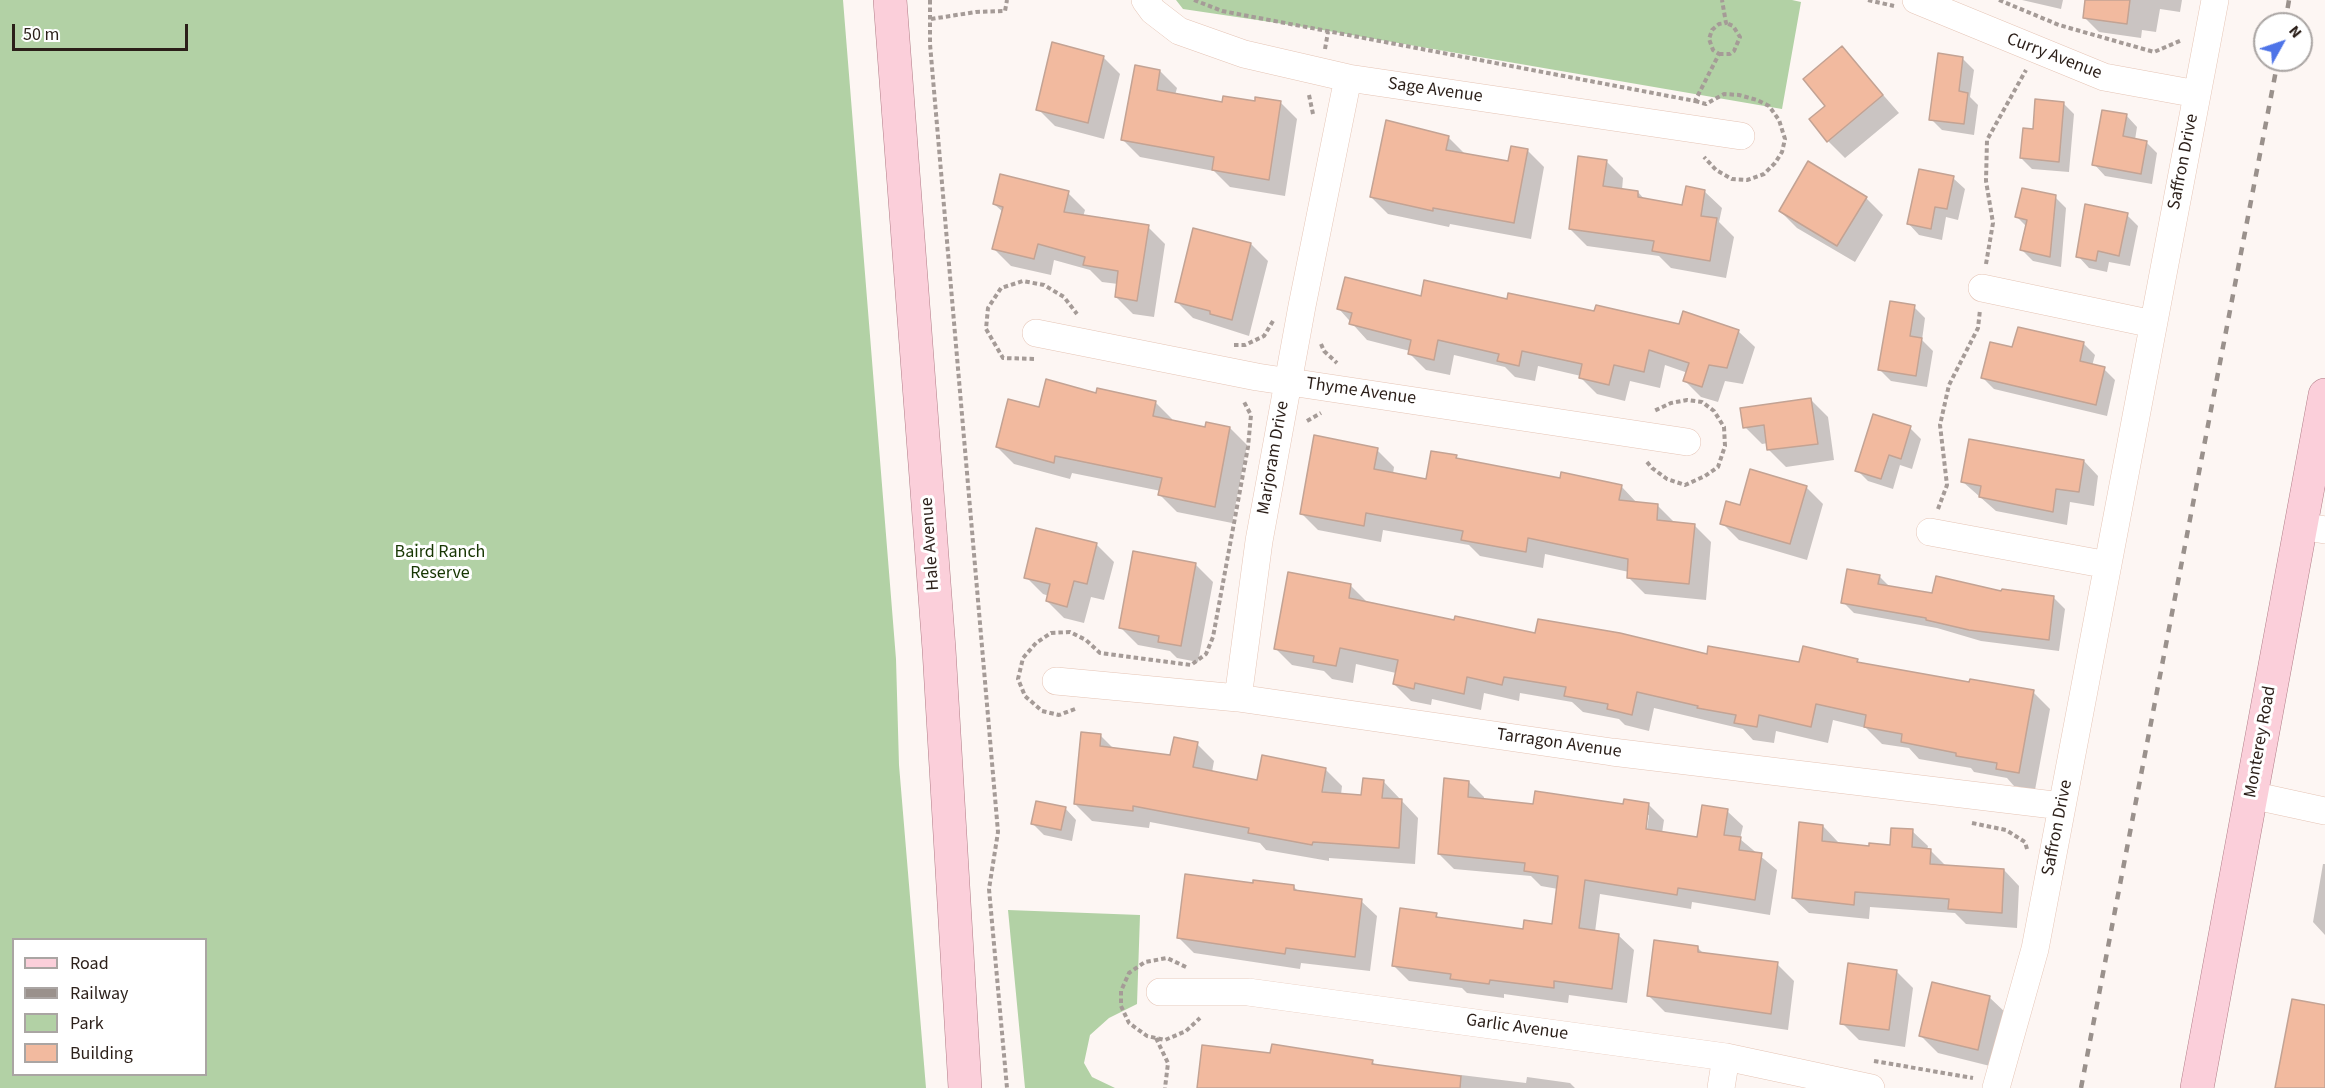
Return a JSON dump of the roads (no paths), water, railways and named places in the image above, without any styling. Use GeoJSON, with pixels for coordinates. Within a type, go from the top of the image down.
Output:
{"type":"FeatureCollection","features":[{"type":"Feature","properties":{"kind":"main road","name":"Hale Avenue"},"geometry":{"type":"LineString","coordinates":[[890,0],[939,649],[965,1088]]}},
{"type":"Feature","properties":{"kind":"main road","name":"Monterey Road"},"geometry":{"type":"LineString","coordinates":[[2197,1088],[2251,795],[2313,528],[2325,395]]}},
{"type":"Feature","properties":{"kind":"street","name":"Sage Avenue"},"geometry":{"type":"LineString","coordinates":[[1145,0],[1153,11],[1179,31],[1244,54],[1348,78],[1741,136]]}},
{"type":"Feature","properties":{"kind":"street","name":"Curry Avenue"},"geometry":{"type":"LineString","coordinates":[[1916,0],[2104,77],[2197,94]]}},
{"type":"Feature","properties":{"kind":"street","name":"Saffron Drive"},"geometry":{"type":"LineString","coordinates":[[1984,1081],[2035,949],[2214,0]]}},
{"type":"Feature","properties":{"kind":"street","name":"Marjoram Drive"},"geometry":{"type":"LineString","coordinates":[[1238,698],[1259,541],[1348,78]]}},
{"type":"Feature","properties":{"kind":"street"},"geometry":{"type":"LineString","coordinates":[[1982,288],[2153,324]]}},
{"type":"Feature","properties":{"kind":"street","name":"Thyme Avenue"},"geometry":{"type":"LineString","coordinates":[[1037,346],[1288,381],[1687,442]]}},
{"type":"Feature","properties":{"kind":"street"},"geometry":{"type":"LineString","coordinates":[[1930,532],[2108,565]]}},
{"type":"Feature","properties":{"kind":"street","name":"Tarragon Avenue"},"geometry":{"type":"LineString","coordinates":[[1056,681],[1238,698],[1612,752],[2062,806]]}},
{"type":"Feature","properties":{"kind":"street"},"geometry":{"type":"LineString","coordinates":[[2251,795],[2325,811]]}},
{"type":"Feature","properties":{"kind":"street","name":"Garlic Avenue"},"geometry":{"type":"LineString","coordinates":[[1160,992],[1248,992],[1726,1057],[1871,1088]]}},
{"type":"Feature","properties":{"kind":"street"},"geometry":{"type":"LineString","coordinates":[[1721,1088],[1726,1057]]}},
{"type":"Feature","properties":{"kind":"railway"},"geometry":{"type":"LineString","coordinates":[[2287,12],[2289,0]]}},
{"type":"Feature","properties":{"kind":"railway"},"geometry":{"type":"LineString","coordinates":[[2081,1088],[2276,72]]}},
{"type":"Feature","properties":{"kind":"park label","name":"Baird Ranch Reserve"},"geometry":{"type":"Point","coordinates":[440,563]}}]}
